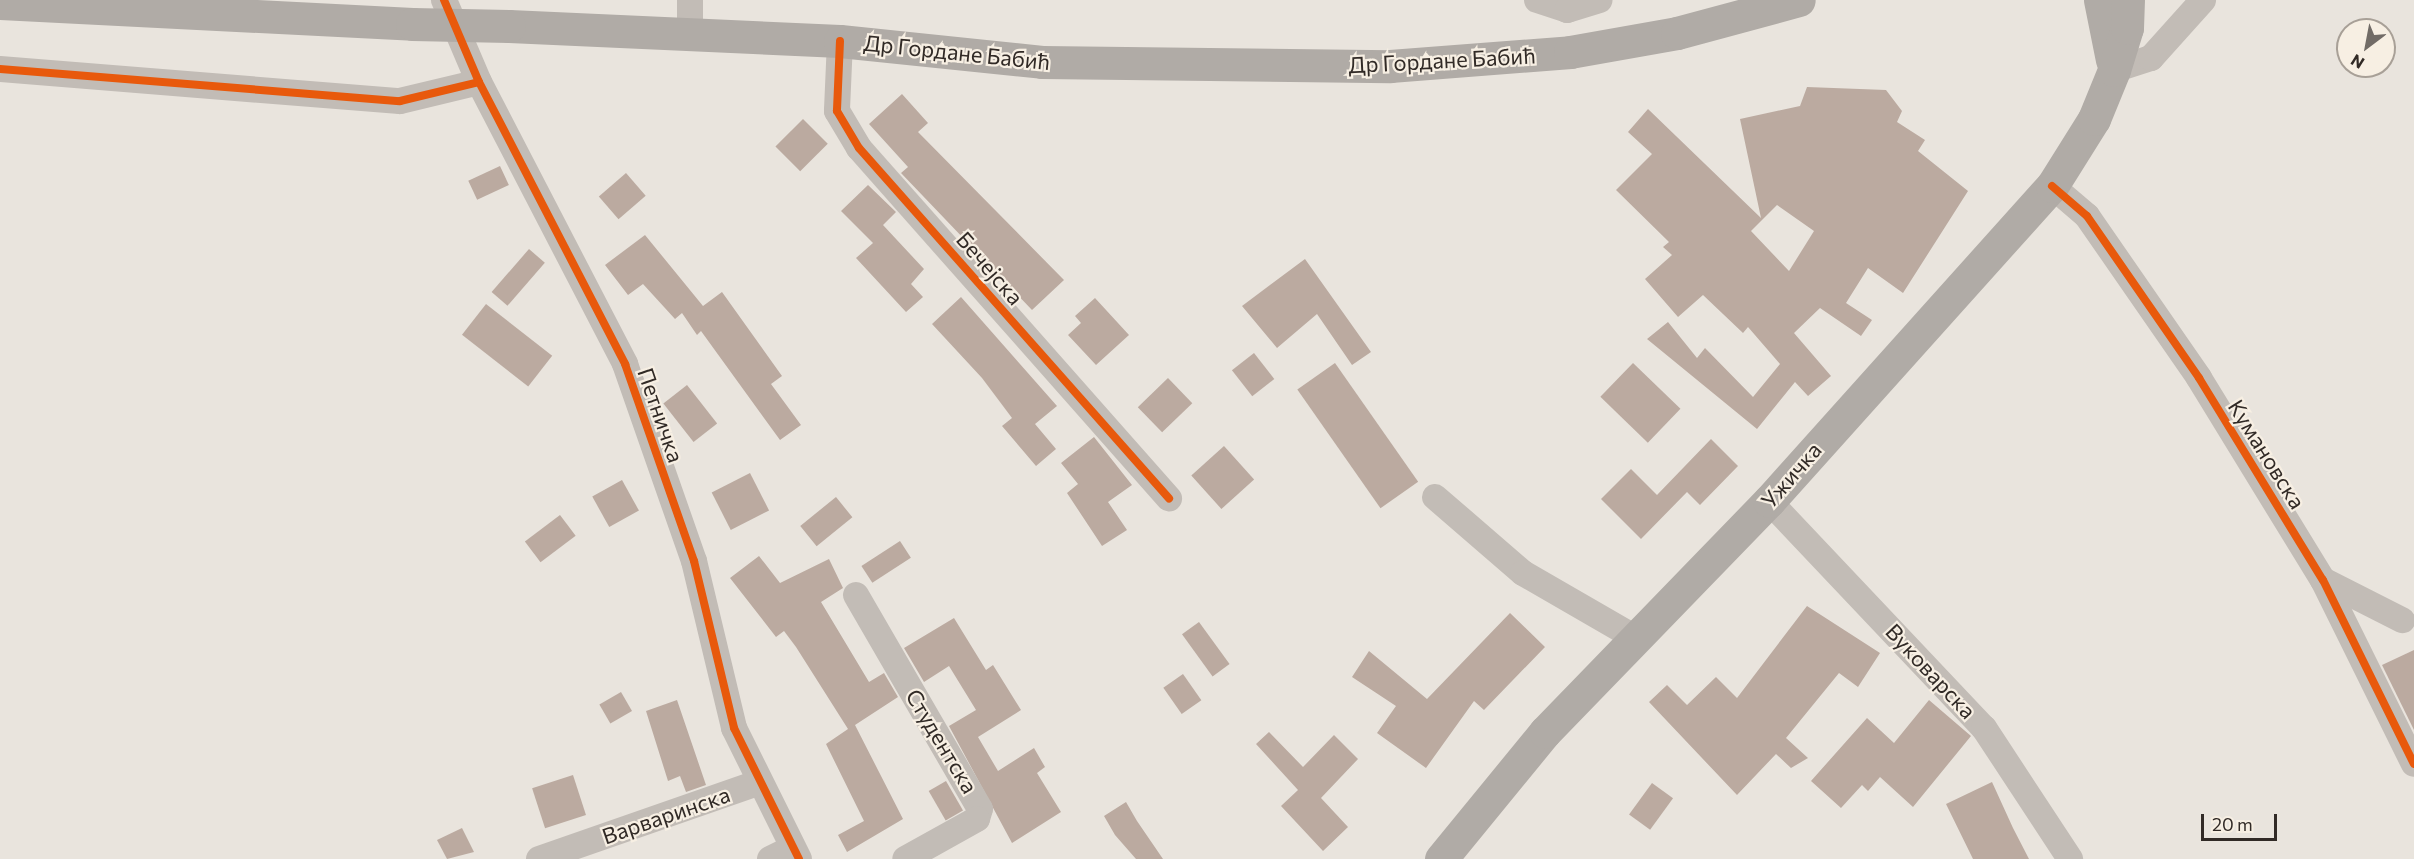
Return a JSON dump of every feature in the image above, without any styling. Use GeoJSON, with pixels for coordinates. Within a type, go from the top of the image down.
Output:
{"type":"FeatureCollection","features":[{"type":"Feature","properties":{"kind":"main road","name":"Др Гордане Бабић"},"geometry":{"type":"LineString","coordinates":[[0,3],[412,24],[509,26],[840,41],[1042,62],[1152,67],[1440,64],[1631,42],[1799,0]]}},
{"type":"Feature","properties":{"kind":"main road"},"geometry":{"type":"LineString","coordinates":[[2100,0],[2114,70]]}},
{"type":"Feature","properties":{"kind":"main road","name":"Ужичка"},"geometry":{"type":"LineString","coordinates":[[1441,859],[1522,759],[1634,637],[1769,501],[2052,186],[2094,119],[2114,70],[2127,28],[2128,0]]}},
{"type":"Feature","properties":{"kind":"street","name":"Петничка"},"geometry":{"type":"LineString","coordinates":[[444,0],[479,82],[625,364],[694,561],[734,728],[796,854]]}},
{"type":"Feature","properties":{"kind":"street"},"geometry":{"type":"LineString","coordinates":[[690,0],[690,34]]}},
{"type":"Feature","properties":{"kind":"street"},"geometry":{"type":"LineString","coordinates":[[1537,0],[1567,10],[1599,0]]}},
{"type":"Feature","properties":{"kind":"street"},"geometry":{"type":"LineString","coordinates":[[2114,70],[2151,58],[2204,0]]}},
{"type":"Feature","properties":{"kind":"street","name":"Бечејска"},"geometry":{"type":"LineString","coordinates":[[840,41],[837,111],[859,148],[1169,498]]}},
{"type":"Feature","properties":{"kind":"street"},"geometry":{"type":"LineString","coordinates":[[0,69],[400,101],[479,82]]}},
{"type":"Feature","properties":{"kind":"street","name":"Кумановска"},"geometry":{"type":"LineString","coordinates":[[2052,186],[2087,216],[2199,378],[2323,580],[2414,764]]}},
{"type":"Feature","properties":{"kind":"street"},"geometry":{"type":"LineString","coordinates":[[1435,497],[1522,573],[1634,637]]}},
{"type":"Feature","properties":{"kind":"street","name":"Вуковарска"},"geometry":{"type":"LineString","coordinates":[[1769,501],[1984,728],[2070,859]]}},
{"type":"Feature","properties":{"kind":"street"},"geometry":{"type":"LineString","coordinates":[[2323,580],[2402,620]]}},
{"type":"Feature","properties":{"kind":"street","name":"Студентска"},"geometry":{"type":"LineString","coordinates":[[856,595],[980,809],[976,819],[905,859]]}},
{"type":"Feature","properties":{"kind":"street","name":"Варваринска"},"geometry":{"type":"LineString","coordinates":[[539,859],[760,782]]}},
{"type":"Feature","properties":{"kind":"street"},"geometry":{"type":"LineString","coordinates":[[770,859],[796,854]]}},
{"type":"Feature","properties":{"kind":"building"},"geometry":{"type":"Polygon","coordinates":[[[1807,87],[1886,90],[1902,111],[1897,122],[1925,140],[1918,151],[1968,191],[1903,293],[1868,268],[1846,303],[1872,320],[1861,336],[1820,308],[1794,333],[1831,376],[1808,396],[1795,382],[1757,429],[1647,339],[1668,322],[1697,358],[1705,348],[1753,397],[1780,364],[1748,327],[1743,333],[1703,295],[1678,317],[1645,279],[1672,255],[1663,247],[1669,242],[1616,190],[1652,154],[1628,132],[1648,109],[1761,218],[1740,119],[1800,106],[1807,87]],[[1777,205],[1751,231],[1789,271],[1814,231],[1777,205]]]}},
{"type":"Feature","properties":{"kind":"building"},"geometry":{"type":"Polygon","coordinates":[[[902,94],[928,123],[918,132],[1064,280],[1032,310],[901,173],[908,167],[869,124],[902,94]]]}},
{"type":"Feature","properties":{"kind":"building"},"geometry":{"type":"Polygon","coordinates":[[[803,119],[828,144],[800,171],[775,147],[803,119]]]}},
{"type":"Feature","properties":{"kind":"building"},"geometry":{"type":"Polygon","coordinates":[[[500,166],[509,185],[477,200],[468,181],[500,166]]]}},
{"type":"Feature","properties":{"kind":"building"},"geometry":{"type":"Polygon","coordinates":[[[626,173],[646,196],[619,219],[599,197],[626,173]]]}},
{"type":"Feature","properties":{"kind":"building"},"geometry":{"type":"Polygon","coordinates":[[[868,185],[896,212],[883,225],[924,269],[911,284],[923,297],[906,312],[856,258],[873,243],[841,211],[868,185]]]}},
{"type":"Feature","properties":{"kind":"building"},"geometry":{"type":"Polygon","coordinates":[[[645,235],[703,306],[722,292],[782,376],[771,384],[801,425],[780,440],[701,331],[697,335],[682,313],[675,319],[643,284],[628,295],[605,265],[645,235]]]}},
{"type":"Feature","properties":{"kind":"building"},"geometry":{"type":"Polygon","coordinates":[[[529,249],[545,263],[507,306],[492,292],[529,249]]]}},
{"type":"Feature","properties":{"kind":"building"},"geometry":{"type":"Polygon","coordinates":[[[1305,259],[1371,352],[1352,365],[1317,314],[1277,348],[1242,306],[1305,259]]]}},
{"type":"Feature","properties":{"kind":"building"},"geometry":{"type":"Polygon","coordinates":[[[961,297],[1057,406],[1035,424],[1056,449],[1036,466],[1002,426],[1012,418],[982,378],[932,324],[961,297]]]}},
{"type":"Feature","properties":{"kind":"building"},"geometry":{"type":"Polygon","coordinates":[[[1095,298],[1129,335],[1096,365],[1068,335],[1081,323],[1075,316],[1095,298]]]}},
{"type":"Feature","properties":{"kind":"building"},"geometry":{"type":"Polygon","coordinates":[[[486,304],[552,356],[528,386],[462,335],[486,304]]]}},
{"type":"Feature","properties":{"kind":"building"},"geometry":{"type":"Polygon","coordinates":[[[1254,353],[1274,379],[1252,396],[1232,370],[1254,353]]]}},
{"type":"Feature","properties":{"kind":"building"},"geometry":{"type":"Polygon","coordinates":[[[1335,363],[1418,482],[1380,508],[1297,389],[1335,363]]]}},
{"type":"Feature","properties":{"kind":"building"},"geometry":{"type":"Polygon","coordinates":[[[1633,363],[1680,409],[1648,443],[1600,397],[1633,363]]]}},
{"type":"Feature","properties":{"kind":"building"},"geometry":{"type":"Polygon","coordinates":[[[1168,378],[1192,403],[1162,432],[1138,407],[1168,378]]]}},
{"type":"Feature","properties":{"kind":"building"},"geometry":{"type":"Polygon","coordinates":[[[687,385],[717,424],[694,442],[663,403],[687,385]]]}},
{"type":"Feature","properties":{"kind":"building"},"geometry":{"type":"Polygon","coordinates":[[[1094,437],[1132,485],[1108,502],[1127,530],[1102,546],[1067,493],[1078,484],[1061,463],[1094,437]]]}},
{"type":"Feature","properties":{"kind":"building"},"geometry":{"type":"Polygon","coordinates":[[[1711,439],[1738,466],[1700,505],[1687,492],[1641,539],[1601,499],[1631,469],[1657,495],[1711,439]]]}},
{"type":"Feature","properties":{"kind":"building"},"geometry":{"type":"Polygon","coordinates":[[[1224,446],[1254,479],[1221,509],[1191,475],[1224,446]]]}},
{"type":"Feature","properties":{"kind":"building"},"geometry":{"type":"Polygon","coordinates":[[[750,473],[769,510],[731,530],[712,493],[750,473]]]}},
{"type":"Feature","properties":{"kind":"building"},"geometry":{"type":"Polygon","coordinates":[[[622,480],[639,511],[609,527],[592,496],[622,480]]]}},
{"type":"Feature","properties":{"kind":"building"},"geometry":{"type":"Polygon","coordinates":[[[836,497],[852,517],[817,546],[800,526],[836,497]]]}},
{"type":"Feature","properties":{"kind":"building"},"geometry":{"type":"Polygon","coordinates":[[[560,515],[576,536],[541,562],[525,541],[560,515]]]}},
{"type":"Feature","properties":{"kind":"building"},"geometry":{"type":"Polygon","coordinates":[[[900,541],[911,558],[872,583],[861,566],[900,541]]]}},
{"type":"Feature","properties":{"kind":"building"},"geometry":{"type":"Polygon","coordinates":[[[759,556],[780,583],[829,559],[843,588],[821,602],[869,682],[884,673],[898,697],[855,725],[903,819],[847,852],[838,835],[864,821],[826,744],[848,729],[784,631],[776,637],[730,578],[759,556]]]}},
{"type":"Feature","properties":{"kind":"building"},"geometry":{"type":"Polygon","coordinates":[[[1807,606],[1880,653],[1858,687],[1839,673],[1786,738],[1808,758],[1791,768],[1776,754],[1737,795],[1649,702],[1667,685],[1687,705],[1716,677],[1737,698],[1807,606]]]}},
{"type":"Feature","properties":{"kind":"building"},"geometry":{"type":"Polygon","coordinates":[[[1510,613],[1545,647],[1484,710],[1474,701],[1426,768],[1377,733],[1396,706],[1352,677],[1369,651],[1427,699],[1510,613]]]}},
{"type":"Feature","properties":{"kind":"building"},"geometry":{"type":"Polygon","coordinates":[[[954,618],[986,670],[993,665],[1021,710],[978,737],[998,771],[1034,748],[1045,767],[1037,773],[1061,812],[1012,843],[949,726],[976,710],[949,666],[924,682],[904,648],[954,618]]]}},
{"type":"Feature","properties":{"kind":"building"},"geometry":{"type":"Polygon","coordinates":[[[1199,622],[1230,664],[1213,676],[1182,634],[1199,622]]]}},
{"type":"Feature","properties":{"kind":"building"},"geometry":{"type":"Polygon","coordinates":[[[2414,650],[2414,730],[2382,665],[2414,650]]]}},
{"type":"Feature","properties":{"kind":"building"},"geometry":{"type":"Polygon","coordinates":[[[1183,674],[1201,700],[1182,714],[1163,688],[1183,674]]]}},
{"type":"Feature","properties":{"kind":"building"},"geometry":{"type":"Polygon","coordinates":[[[621,692],[632,711],[610,724],[599,704],[621,692]]]}},
{"type":"Feature","properties":{"kind":"building"},"geometry":{"type":"Polygon","coordinates":[[[677,700],[706,785],[686,792],[680,776],[668,781],[646,711],[677,700]]]}},
{"type":"Feature","properties":{"kind":"building"},"geometry":{"type":"Polygon","coordinates":[[[1929,700],[1971,736],[1913,807],[1880,777],[1868,791],[1862,785],[1841,808],[1811,781],[1867,718],[1894,743],[1929,700]]]}},
{"type":"Feature","properties":{"kind":"building"},"geometry":{"type":"Polygon","coordinates":[[[1269,732],[1303,767],[1334,735],[1358,759],[1321,798],[1348,827],[1323,851],[1281,806],[1298,790],[1256,744],[1269,732]]]}},
{"type":"Feature","properties":{"kind":"building"},"geometry":{"type":"Polygon","coordinates":[[[573,775],[586,815],[545,828],[532,788],[573,775]]]}},
{"type":"Feature","properties":{"kind":"building"},"geometry":{"type":"Polygon","coordinates":[[[946,781],[963,810],[946,820],[929,791],[946,781]]]}},
{"type":"Feature","properties":{"kind":"building"},"geometry":{"type":"Polygon","coordinates":[[[1992,782],[2029,859],[1973,859],[1946,804],[1992,782]]]}},
{"type":"Feature","properties":{"kind":"building"},"geometry":{"type":"Polygon","coordinates":[[[1652,783],[1673,798],[1650,830],[1629,815],[1652,783]]]}},
{"type":"Feature","properties":{"kind":"building"},"geometry":{"type":"Polygon","coordinates":[[[1126,802],[1163,859],[1136,859],[1115,835],[1104,816],[1126,802]]]}},
{"type":"Feature","properties":{"kind":"building"},"geometry":{"type":"Polygon","coordinates":[[[462,828],[474,852],[447,859],[437,840],[462,828]]]}},
{"type":"Feature","properties":{"kind":"cycle path"},"geometry":{"type":"LineString","coordinates":[[444,0],[479,82],[625,364],[694,561],[734,728],[799,859]]}},
{"type":"Feature","properties":{"kind":"cycle path"},"geometry":{"type":"LineString","coordinates":[[840,41],[837,111],[859,148],[1169,498]]}},
{"type":"Feature","properties":{"kind":"cycle path"},"geometry":{"type":"LineString","coordinates":[[0,69],[400,101],[479,82]]}},
{"type":"Feature","properties":{"kind":"cycle path"},"geometry":{"type":"LineString","coordinates":[[2052,186],[2087,216],[2199,378],[2323,580],[2414,764]]}}]}
